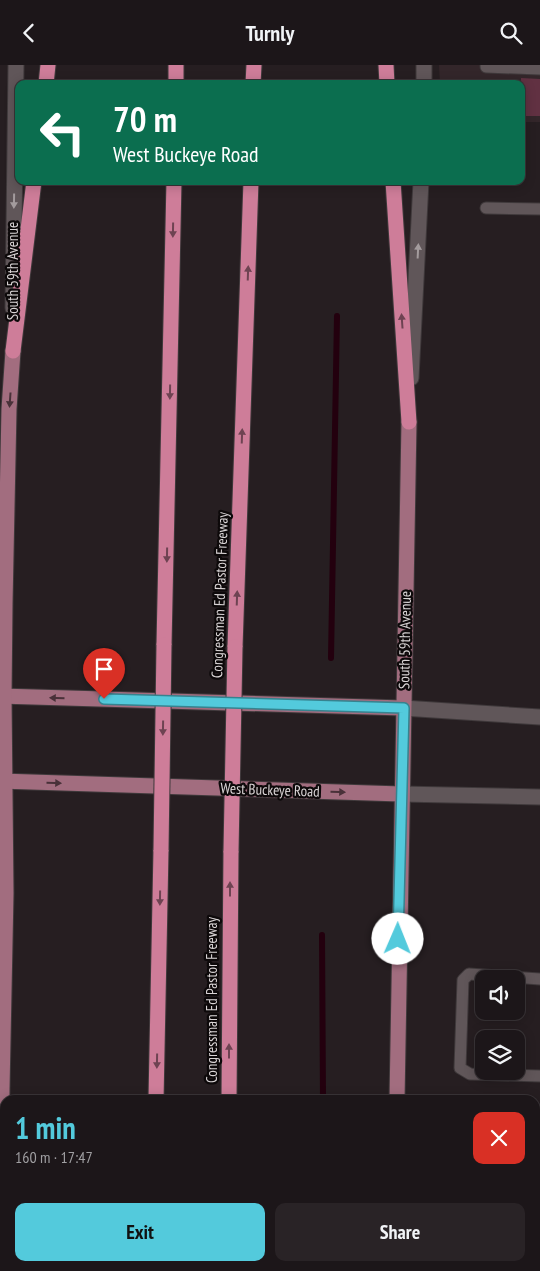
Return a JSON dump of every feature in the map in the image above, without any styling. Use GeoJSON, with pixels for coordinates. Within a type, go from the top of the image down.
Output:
{"type":"FeatureCollection","features":[{"type":"Feature","properties":{"kind":"highway"},"geometry":{"type":"LineString","coordinates":[[46,80],[48,65]]}},
{"type":"Feature","properties":{"kind":"highway"},"geometry":{"type":"LineString","coordinates":[[176,65],[176,80]]}},
{"type":"Feature","properties":{"kind":"highway"},"geometry":{"type":"LineString","coordinates":[[253,80],[254,65]]}},
{"type":"Feature","properties":{"kind":"highway"},"geometry":{"type":"LineString","coordinates":[[386,65],[387,80]]}},
{"type":"Feature","properties":{"kind":"highway"},"geometry":{"type":"LineString","coordinates":[[13,351],[34,185]]}},
{"type":"Feature","properties":{"kind":"highway"},"geometry":{"type":"LineString","coordinates":[[156,1095],[174,185]]}},
{"type":"Feature","properties":{"kind":"highway","name":"Congressman Ed Pastor Freeway"},"geometry":{"type":"LineString","coordinates":[[229,1095],[230,851],[250,185]]}},
{"type":"Feature","properties":{"kind":"highway"},"geometry":{"type":"LineString","coordinates":[[393,185],[409,422]]}},
{"type":"Feature","properties":{"kind":"main road","name":"South 59th Avenue"},"geometry":{"type":"LineString","coordinates":[[16,65],[16,80]]}},
{"type":"Feature","properties":{"kind":"main road"},"geometry":{"type":"LineString","coordinates":[[424,65],[424,80]]}},
{"type":"Feature","properties":{"kind":"main road","name":"South 59th Avenue"},"geometry":{"type":"LineString","coordinates":[[2,1095],[6,893],[2,781],[2,696],[9,409],[13,351],[15,160]]}},
{"type":"Feature","properties":{"kind":"main road","name":"South 59th Avenue"},"geometry":{"type":"LineString","coordinates":[[397,1095],[409,422],[421,185]]}},
{"type":"Feature","properties":{"kind":"main road"},"geometry":{"type":"LineString","coordinates":[[2,696],[404,708],[540,717]]}},
{"type":"Feature","properties":{"kind":"main road","name":"West Buckeye Road"},"geometry":{"type":"LineString","coordinates":[[2,781],[540,797]]}},
{"type":"Feature","properties":{"kind":"lane"},"geometry":{"type":"LineString","coordinates":[[486,65],[486,67],[540,69]]}},
{"type":"Feature","properties":{"kind":"lane"},"geometry":{"type":"LineString","coordinates":[[486,208],[540,209]]}},
{"type":"Feature","properties":{"kind":"lane"},"geometry":{"type":"LineString","coordinates":[[540,979],[470,974],[462,980],[460,1068],[470,1074],[540,1076]]}},
{"type":"Feature","properties":{"kind":"shaded area"},"geometry":{"type":"Polygon","coordinates":[[[439,65],[540,65],[540,122],[525,122],[525,80],[440,80],[439,65]]]}},
{"type":"Feature","properties":{"kind":"building"},"geometry":{"type":"Polygon","coordinates":[[[521,78],[540,79],[540,116],[525,116],[525,80],[521,80],[521,78]]]}},
{"type":"Feature","properties":{"kind":"waterway"},"geometry":{"type":"LineString","coordinates":[[331,658],[337,316]]}},
{"type":"Feature","properties":{"kind":"waterway"},"geometry":{"type":"LineString","coordinates":[[322,935],[323,1095]]}},
{"type":"Feature","properties":{"kind":"route"},"geometry":{"type":"LineString","coordinates":[[104,699],[404,708],[398,939]]}}]}
